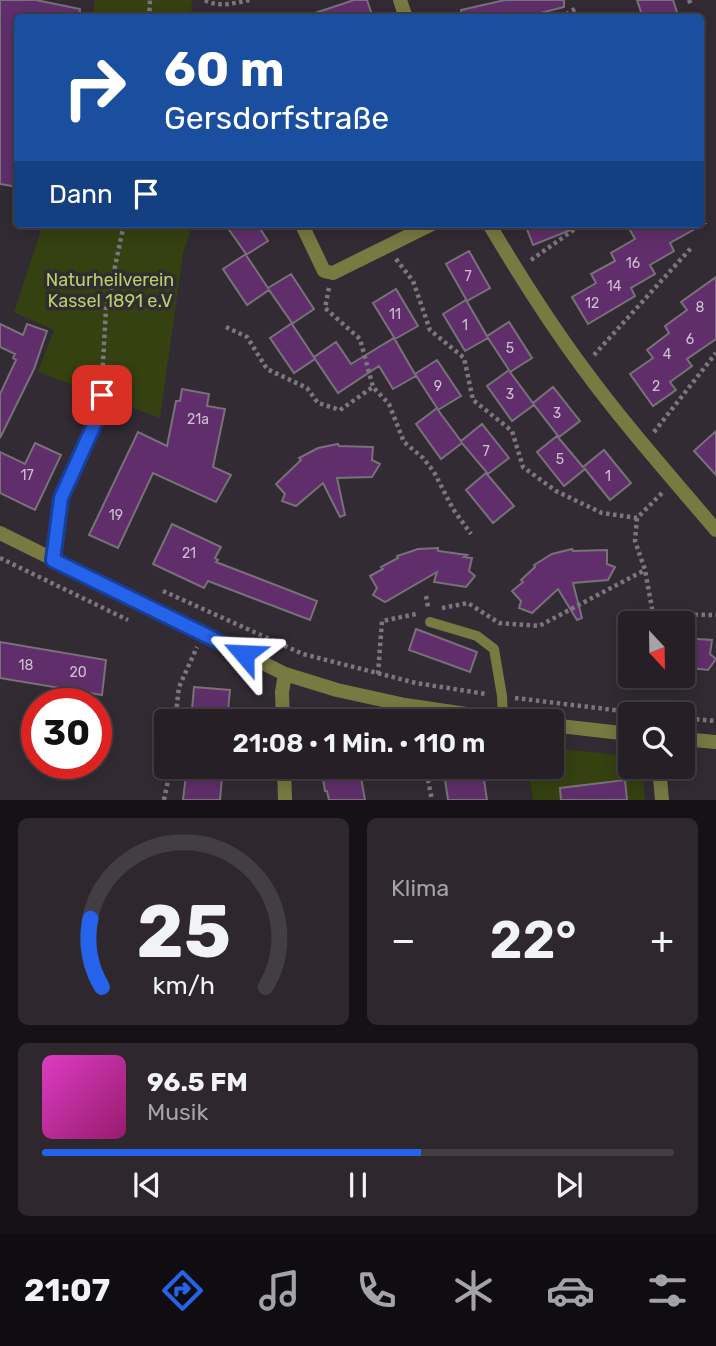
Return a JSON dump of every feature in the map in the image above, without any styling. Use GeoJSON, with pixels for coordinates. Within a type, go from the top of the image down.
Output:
{"type":"FeatureCollection","features":[{"type":"Feature","properties":{"kind":"street"},"geometry":{"type":"LineString","coordinates":[[303,228],[324,271],[333,273],[424,228]]}},
{"type":"Feature","properties":{"kind":"street"},"geometry":{"type":"LineString","coordinates":[[491,228],[516,270],[583,368],[716,530]]}},
{"type":"Feature","properties":{"kind":"street"},"geometry":{"type":"LineString","coordinates":[[53,560],[61,498],[95,423],[102,395]]}},
{"type":"Feature","properties":{"kind":"street"},"geometry":{"type":"LineString","coordinates":[[0,533],[285,674],[337,690],[433,709]]}},
{"type":"Feature","properties":{"kind":"street"},"geometry":{"type":"LineString","coordinates":[[283,709],[285,674]]}},
{"type":"Feature","properties":{"kind":"street"},"geometry":{"type":"LineString","coordinates":[[564,726],[618,733]]}},
{"type":"Feature","properties":{"kind":"street"},"geometry":{"type":"LineString","coordinates":[[695,740],[716,742]]}},
{"type":"Feature","properties":{"kind":"street"},"geometry":{"type":"LineString","coordinates":[[284,779],[285,800]]}},
{"type":"Feature","properties":{"kind":"street"},"geometry":{"type":"LineString","coordinates":[[660,779],[662,800]]}},
{"type":"Feature","properties":{"kind":"lane"},"geometry":{"type":"LineString","coordinates":[[430,622],[477,636],[494,649],[506,709]]}},
{"type":"Feature","properties":{"kind":"path"},"geometry":{"type":"LineString","coordinates":[[205,0],[225,5],[250,0]]}},
{"type":"Feature","properties":{"kind":"path"},"geometry":{"type":"LineString","coordinates":[[567,14],[575,9]]}},
{"type":"Feature","properties":{"kind":"path"},"geometry":{"type":"LineString","coordinates":[[102,395],[106,309],[123,228]]}},
{"type":"Feature","properties":{"kind":"path"},"geometry":{"type":"LineString","coordinates":[[516,270],[576,228]]}},
{"type":"Feature","properties":{"kind":"path"},"geometry":{"type":"LineString","coordinates":[[583,368],[692,247]]}},
{"type":"Feature","properties":{"kind":"path"},"geometry":{"type":"LineString","coordinates":[[396,259],[413,281],[430,330],[464,358],[473,400],[512,431],[523,467],[556,491],[602,513],[637,518]]}},
{"type":"Feature","properties":{"kind":"path"},"geometry":{"type":"LineString","coordinates":[[329,288],[325,308],[360,340],[373,387],[389,404],[404,442],[429,465],[453,509],[471,534]]}},
{"type":"Feature","properties":{"kind":"path"},"geometry":{"type":"LineString","coordinates":[[226,327],[247,337],[267,369],[307,388],[318,403],[340,410],[373,387]]}},
{"type":"Feature","properties":{"kind":"path"},"geometry":{"type":"LineString","coordinates":[[644,445],[716,353]]}},
{"type":"Feature","properties":{"kind":"path"},"geometry":{"type":"LineString","coordinates":[[674,481],[637,518],[635,541],[645,570],[653,614],[716,615]]}},
{"type":"Feature","properties":{"kind":"path"},"geometry":{"type":"LineString","coordinates":[[442,608],[468,603],[499,623],[539,626],[645,570]]}},
{"type":"Feature","properties":{"kind":"path"},"geometry":{"type":"LineString","coordinates":[[153,586],[303,654],[416,683],[618,710]]}},
{"type":"Feature","properties":{"kind":"path"},"geometry":{"type":"LineString","coordinates":[[378,674],[382,621],[428,611],[426,596]]}},
{"type":"Feature","properties":{"kind":"path"},"geometry":{"type":"LineString","coordinates":[[177,709],[179,687],[202,634]]}},
{"type":"Feature","properties":{"kind":"path"},"geometry":{"type":"LineString","coordinates":[[695,719],[716,721]]}},
{"type":"Feature","properties":{"kind":"path"},"geometry":{"type":"LineString","coordinates":[[164,800],[168,779]]}},
{"type":"Feature","properties":{"kind":"path"},"geometry":{"type":"LineString","coordinates":[[428,779],[432,800]]}},
{"type":"Feature","properties":{"kind":"green space"},"geometry":{"type":"Polygon","coordinates":[[[95,0],[192,0],[191,14],[93,14],[95,0]]]}},
{"type":"Feature","properties":{"kind":"green space","name":"Naturheilverein Kassel 1891 e.V"},"geometry":{"type":"Polygon","coordinates":[[[42,228],[192,228],[183,253],[160,418],[38,372],[54,330],[14,312],[42,228]]]}},
{"type":"Feature","properties":{"kind":"green space"},"geometry":{"type":"Polygon","coordinates":[[[564,749],[618,755],[618,779],[643,779],[645,800],[533,800],[530,779],[564,779],[564,749]]]}},
{"type":"Feature","properties":{"kind":"building"},"geometry":{"type":"Polygon","coordinates":[[[0,0],[36,0],[80,9],[79,14],[14,14],[14,186],[0,184],[0,0]]]}},
{"type":"Feature","properties":{"kind":"building"},"geometry":{"type":"Polygon","coordinates":[[[354,0],[367,0],[372,14],[312,14],[354,0]]]}},
{"type":"Feature","properties":{"kind":"building"},"geometry":{"type":"Polygon","coordinates":[[[505,0],[564,0],[564,7],[537,14],[462,14],[461,10],[505,0]]]}},
{"type":"Feature","properties":{"kind":"building"},"geometry":{"type":"Polygon","coordinates":[[[637,0],[673,0],[678,14],[642,14],[637,0]]]}},
{"type":"Feature","properties":{"kind":"building"},"geometry":{"type":"Polygon","coordinates":[[[228,228],[260,228],[268,241],[246,255],[268,288],[291,274],[314,309],[292,324],[314,357],[336,342],[351,364],[394,338],[416,376],[393,389],[379,366],[338,393],[315,359],[294,373],[270,338],[292,323],[269,290],[247,305],[223,269],[246,254],[228,228]]]}},
{"type":"Feature","properties":{"kind":"building"},"geometry":{"type":"Polygon","coordinates":[[[527,228],[576,228],[533,245],[527,228]]]}},
{"type":"Feature","properties":{"kind":"building"},"geometry":{"type":"Polygon","coordinates":[[[697,228],[670,243],[674,251],[650,265],[655,274],[631,288],[635,296],[588,324],[572,297],[596,283],[591,274],[615,261],[611,253],[635,239],[630,230],[697,228]]]}},
{"type":"Feature","properties":{"kind":"building"},"geometry":{"type":"Polygon","coordinates":[[[469,251],[490,288],[467,301],[446,264],[469,251]]]}},
{"type":"Feature","properties":{"kind":"building"},"geometry":{"type":"Polygon","coordinates":[[[716,277],[716,339],[687,359],[692,366],[670,382],[676,390],[653,406],[630,374],[653,358],[647,350],[669,333],[665,326],[687,310],[681,302],[716,277]]]}},
{"type":"Feature","properties":{"kind":"building"},"geometry":{"type":"Polygon","coordinates":[[[396,289],[418,326],[395,339],[373,303],[396,289]]]}},
{"type":"Feature","properties":{"kind":"building"},"geometry":{"type":"Polygon","coordinates":[[[466,300],[487,336],[509,322],[532,358],[510,372],[533,403],[553,387],[580,421],[559,437],[534,405],[512,421],[487,386],[509,370],[488,338],[465,351],[443,314],[466,300]]]}},
{"type":"Feature","properties":{"kind":"building"},"geometry":{"type":"Polygon","coordinates":[[[0,324],[23,335],[27,324],[47,331],[34,369],[0,438],[0,394],[16,360],[13,358],[15,354],[0,347],[0,324]]]}},
{"type":"Feature","properties":{"kind":"building"},"geometry":{"type":"Polygon","coordinates":[[[437,360],[461,396],[438,410],[461,441],[482,424],[509,458],[488,474],[462,443],[441,459],[416,424],[437,408],[415,374],[437,360]]]}},
{"type":"Feature","properties":{"kind":"building"},"geometry":{"type":"Polygon","coordinates":[[[182,389],[209,394],[207,406],[225,409],[213,467],[231,475],[216,502],[153,473],[118,548],[89,535],[138,432],[167,446],[176,401],[180,401],[182,389]]]}},
{"type":"Feature","properties":{"kind":"building"},"geometry":{"type":"Polygon","coordinates":[[[716,431],[716,475],[694,451],[716,431]]]}},
{"type":"Feature","properties":{"kind":"building"},"geometry":{"type":"Polygon","coordinates":[[[557,436],[583,467],[604,450],[631,483],[610,500],[585,469],[564,486],[537,452],[557,436]]]}},
{"type":"Feature","properties":{"kind":"building"},"geometry":{"type":"Polygon","coordinates":[[[35,443],[61,455],[35,510],[0,493],[0,452],[25,464],[35,443]]]}},
{"type":"Feature","properties":{"kind":"building"},"geometry":{"type":"Polygon","coordinates":[[[338,444],[373,447],[372,460],[380,464],[372,477],[337,478],[345,515],[340,517],[323,483],[296,506],[282,501],[285,494],[276,484],[301,460],[299,458],[318,448],[338,444]]]}},
{"type":"Feature","properties":{"kind":"building"},"geometry":{"type":"Polygon","coordinates":[[[486,473],[514,506],[493,523],[466,490],[486,473]]]}},
{"type":"Feature","properties":{"kind":"building"},"geometry":{"type":"Polygon","coordinates":[[[172,524],[221,547],[215,558],[218,560],[216,562],[317,601],[310,620],[208,581],[204,588],[153,564],[172,524]]]}},
{"type":"Feature","properties":{"kind":"building"},"geometry":{"type":"Polygon","coordinates":[[[438,548],[438,551],[472,558],[469,571],[475,576],[466,587],[434,582],[437,572],[385,602],[373,595],[377,588],[370,576],[383,569],[381,567],[398,558],[397,556],[418,549],[438,548]]]}},
{"type":"Feature","properties":{"kind":"building"},"geometry":{"type":"Polygon","coordinates":[[[572,549],[607,550],[607,564],[615,567],[608,580],[573,583],[582,618],[577,620],[558,589],[532,613],[519,608],[521,601],[512,591],[523,582],[521,580],[534,565],[552,554],[572,549]]]}},
{"type":"Feature","properties":{"kind":"building"},"geometry":{"type":"Polygon","coordinates":[[[416,629],[477,652],[470,672],[409,650],[416,629]]]}},
{"type":"Feature","properties":{"kind":"building"},"geometry":{"type":"Polygon","coordinates":[[[695,639],[712,640],[710,654],[716,659],[708,670],[695,668],[695,639]]]}},
{"type":"Feature","properties":{"kind":"building"},"geometry":{"type":"Polygon","coordinates":[[[0,642],[106,660],[103,688],[60,688],[0,678],[0,642]]]}},
{"type":"Feature","properties":{"kind":"building"},"geometry":{"type":"Polygon","coordinates":[[[194,687],[230,690],[228,709],[192,709],[194,687]]]}},
{"type":"Feature","properties":{"kind":"building"},"geometry":{"type":"Polygon","coordinates":[[[185,779],[222,779],[220,800],[183,800],[185,779]]]}},
{"type":"Feature","properties":{"kind":"building"},"geometry":{"type":"Polygon","coordinates":[[[323,779],[361,779],[365,800],[329,800],[323,779]]]}},
{"type":"Feature","properties":{"kind":"building"},"geometry":{"type":"Polygon","coordinates":[[[445,779],[484,779],[487,800],[448,800],[445,779]]]}},
{"type":"Feature","properties":{"kind":"building"},"geometry":{"type":"Polygon","coordinates":[[[625,780],[627,800],[561,800],[560,788],[625,780]]]}},
{"type":"Feature","properties":{"kind":"route"},"geometry":{"type":"LineString","coordinates":[[102,395],[95,423],[61,498],[53,560],[244,654]]}}]}
